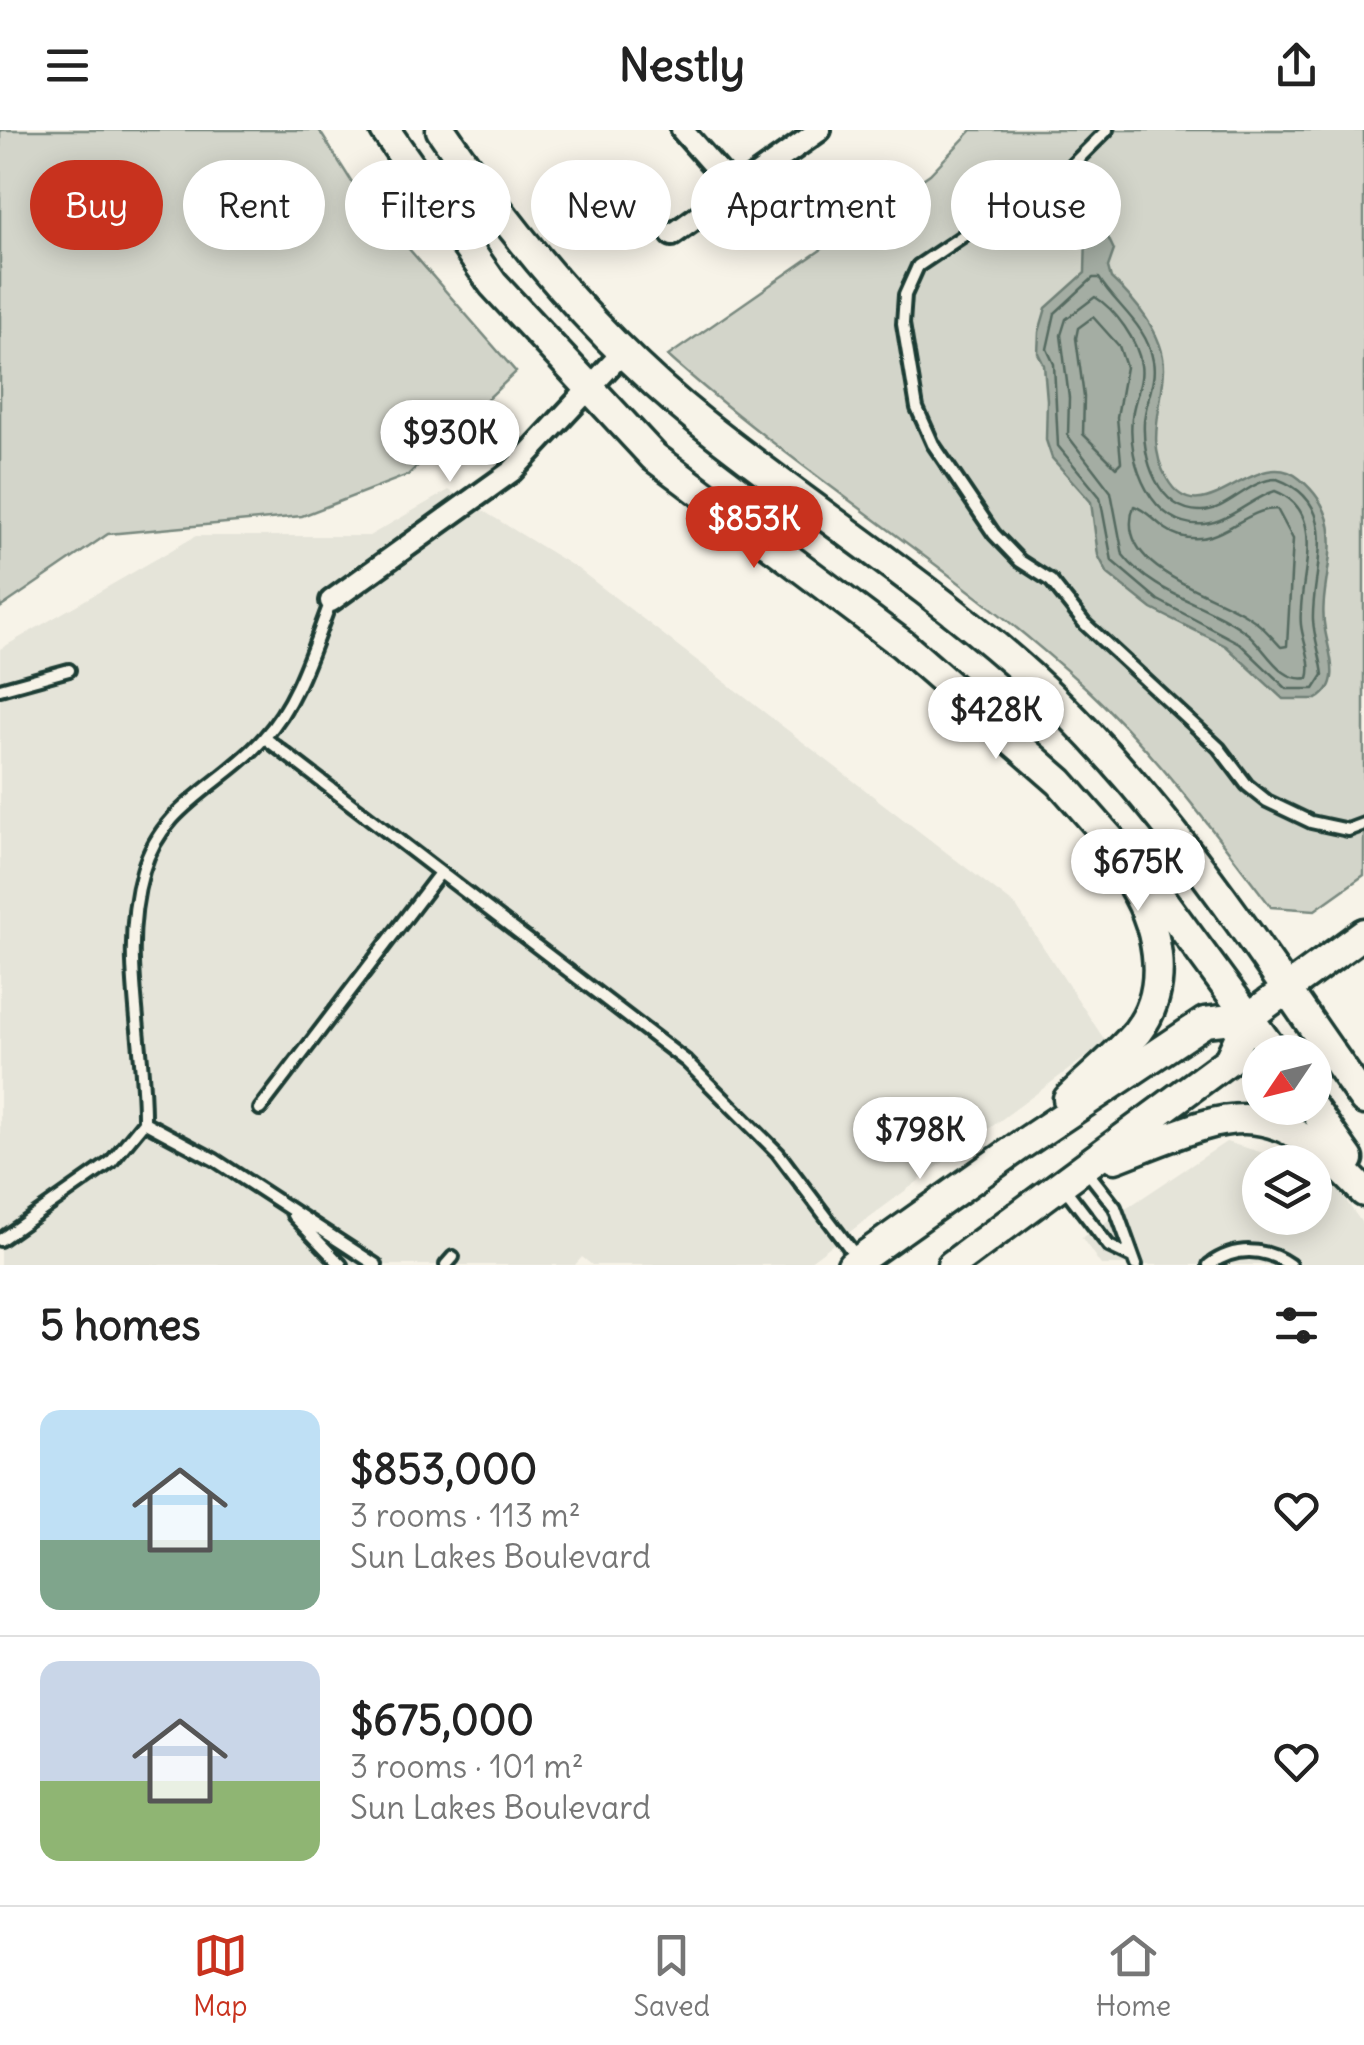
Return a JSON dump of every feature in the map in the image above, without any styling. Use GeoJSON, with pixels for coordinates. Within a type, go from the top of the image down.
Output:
{"type":"FeatureCollection","features":[{"type":"Feature","properties":{"kind":"street"},"geometry":{"type":"LineString","coordinates":[[385,130],[493,284],[588,389],[654,457],[902,644],[1060,782],[1156,890],[1262,1035]]}},
{"type":"Feature","properties":{"kind":"street"},"geometry":{"type":"LineString","coordinates":[[440,130],[492,205],[558,284],[624,351],[701,422],[1013,662],[1084,727],[1151,802],[1364,1100]]}},
{"type":"Feature","properties":{"kind":"street"},"geometry":{"type":"LineString","coordinates":[[682,130],[708,160]]}},
{"type":"Feature","properties":{"kind":"street"},"geometry":{"type":"LineString","coordinates":[[776,160],[820,130]]}},
{"type":"Feature","properties":{"kind":"street"},"geometry":{"type":"LineString","coordinates":[[672,235],[691,221]]}},
{"type":"Feature","properties":{"kind":"street"},"geometry":{"type":"LineString","coordinates":[[331,601],[512,471],[624,351]]}},
{"type":"Feature","properties":{"kind":"street"},"geometry":{"type":"LineString","coordinates":[[1020,1145],[1137,1032],[1155,986],[1158,947],[1150,919],[1136,890],[1060,782]]}},
{"type":"Feature","properties":{"kind":"street"},"geometry":{"type":"LineString","coordinates":[[952,1265],[1228,1060],[1249,1017],[1364,933]]}},
{"type":"Feature","properties":{"kind":"street"},"geometry":{"type":"LineString","coordinates":[[856,1263],[1020,1145],[1205,1022],[1249,1017]]}},
{"type":"Feature","properties":{"kind":"street"},"geometry":{"type":"LineString","coordinates":[[1074,1177],[1217,1119],[1242,1117],[1280,1124],[1316,1144],[1364,1192]]}},
{"type":"Feature","properties":{"kind":"street"},"geometry":{"type":"LineString","coordinates":[[1325,1125],[1364,1180]]}},
{"type":"Feature","properties":{"kind":"lane"},"geometry":{"type":"LineString","coordinates":[[1107,130],[1045,192],[997,213],[918,266],[905,295],[903,324],[917,408],[933,444],[994,534],[1020,561],[1051,581],[1085,624],[1219,748],[1246,785],[1267,801],[1312,822],[1348,830],[1364,824]]}},
{"type":"Feature","properties":{"kind":"lane"},"geometry":{"type":"LineString","coordinates":[[0,1240],[111,1162],[144,1122],[130,947],[144,868],[170,818],[265,738],[298,684],[331,601]]}},
{"type":"Feature","properties":{"kind":"lane"},"geometry":{"type":"LineString","coordinates":[[0,689],[68,670]]}},
{"type":"Feature","properties":{"kind":"lane"},"geometry":{"type":"LineString","coordinates":[[265,738],[686,1061],[778,1154],[856,1263]]}},
{"type":"Feature","properties":{"kind":"lane"},"geometry":{"type":"LineString","coordinates":[[260,1109],[440,872]]}},
{"type":"Feature","properties":{"kind":"lane"},"geometry":{"type":"LineString","coordinates":[[144,1122],[215,1160],[376,1265]]}},
{"type":"Feature","properties":{"kind":"lane"},"geometry":{"type":"LineString","coordinates":[[1074,1177],[1115,1207],[1133,1261]]}},
{"type":"Feature","properties":{"kind":"lane"},"geometry":{"type":"LineString","coordinates":[[1074,1177],[1109,1246],[1133,1261]]}},
{"type":"Feature","properties":{"kind":"lane"},"geometry":{"type":"LineString","coordinates":[[286,1206],[341,1265]]}},
{"type":"Feature","properties":{"kind":"lane"},"geometry":{"type":"LineString","coordinates":[[1209,1265],[1221,1256],[1262,1250],[1290,1265]]}},
{"type":"Feature","properties":{"kind":"shaded area"},"geometry":{"type":"Polygon","coordinates":[[[0,130],[319,130],[345,171],[345,250],[410,250],[516,372],[408,475],[302,516],[108,534],[0,608],[0,130]]]}},
{"type":"Feature","properties":{"kind":"shaded area"},"geometry":{"type":"Polygon","coordinates":[[[972,130],[1364,130],[1364,875],[1315,910],[1271,907],[1160,765],[1085,687],[983,601],[770,441],[668,356],[821,250],[931,250],[931,173],[972,130]]]}},
{"type":"Feature","properties":{"kind":"shaded area"},"geometry":{"type":"Polygon","coordinates":[[[449,490],[578,569],[1016,906],[1106,1042],[805,1265],[592,1265],[582,1257],[575,1265],[0,1265],[0,649],[196,536],[369,536],[449,490]]]}},
{"type":"Feature","properties":{"kind":"shaded area"},"geometry":{"type":"Polygon","coordinates":[[[1226,1142],[1242,1147],[1242,1235],[1332,1235],[1332,1181],[1364,1226],[1364,1265],[1101,1265],[1082,1238],[1226,1142]]]}},
{"type":"Feature","properties":{"kind":"water"},"geometry":{"type":"Polygon","coordinates":[[[1086,250],[1114,250],[1108,267],[1111,278],[1146,318],[1159,343],[1164,368],[1157,451],[1167,479],[1181,495],[1196,499],[1213,496],[1247,478],[1283,471],[1300,479],[1327,515],[1330,553],[1323,611],[1332,677],[1325,693],[1317,699],[1283,699],[1226,646],[1152,609],[1108,574],[1098,555],[1091,502],[1052,458],[1046,440],[1044,365],[1038,353],[1046,308],[1085,273],[1086,250]]]}}]}
